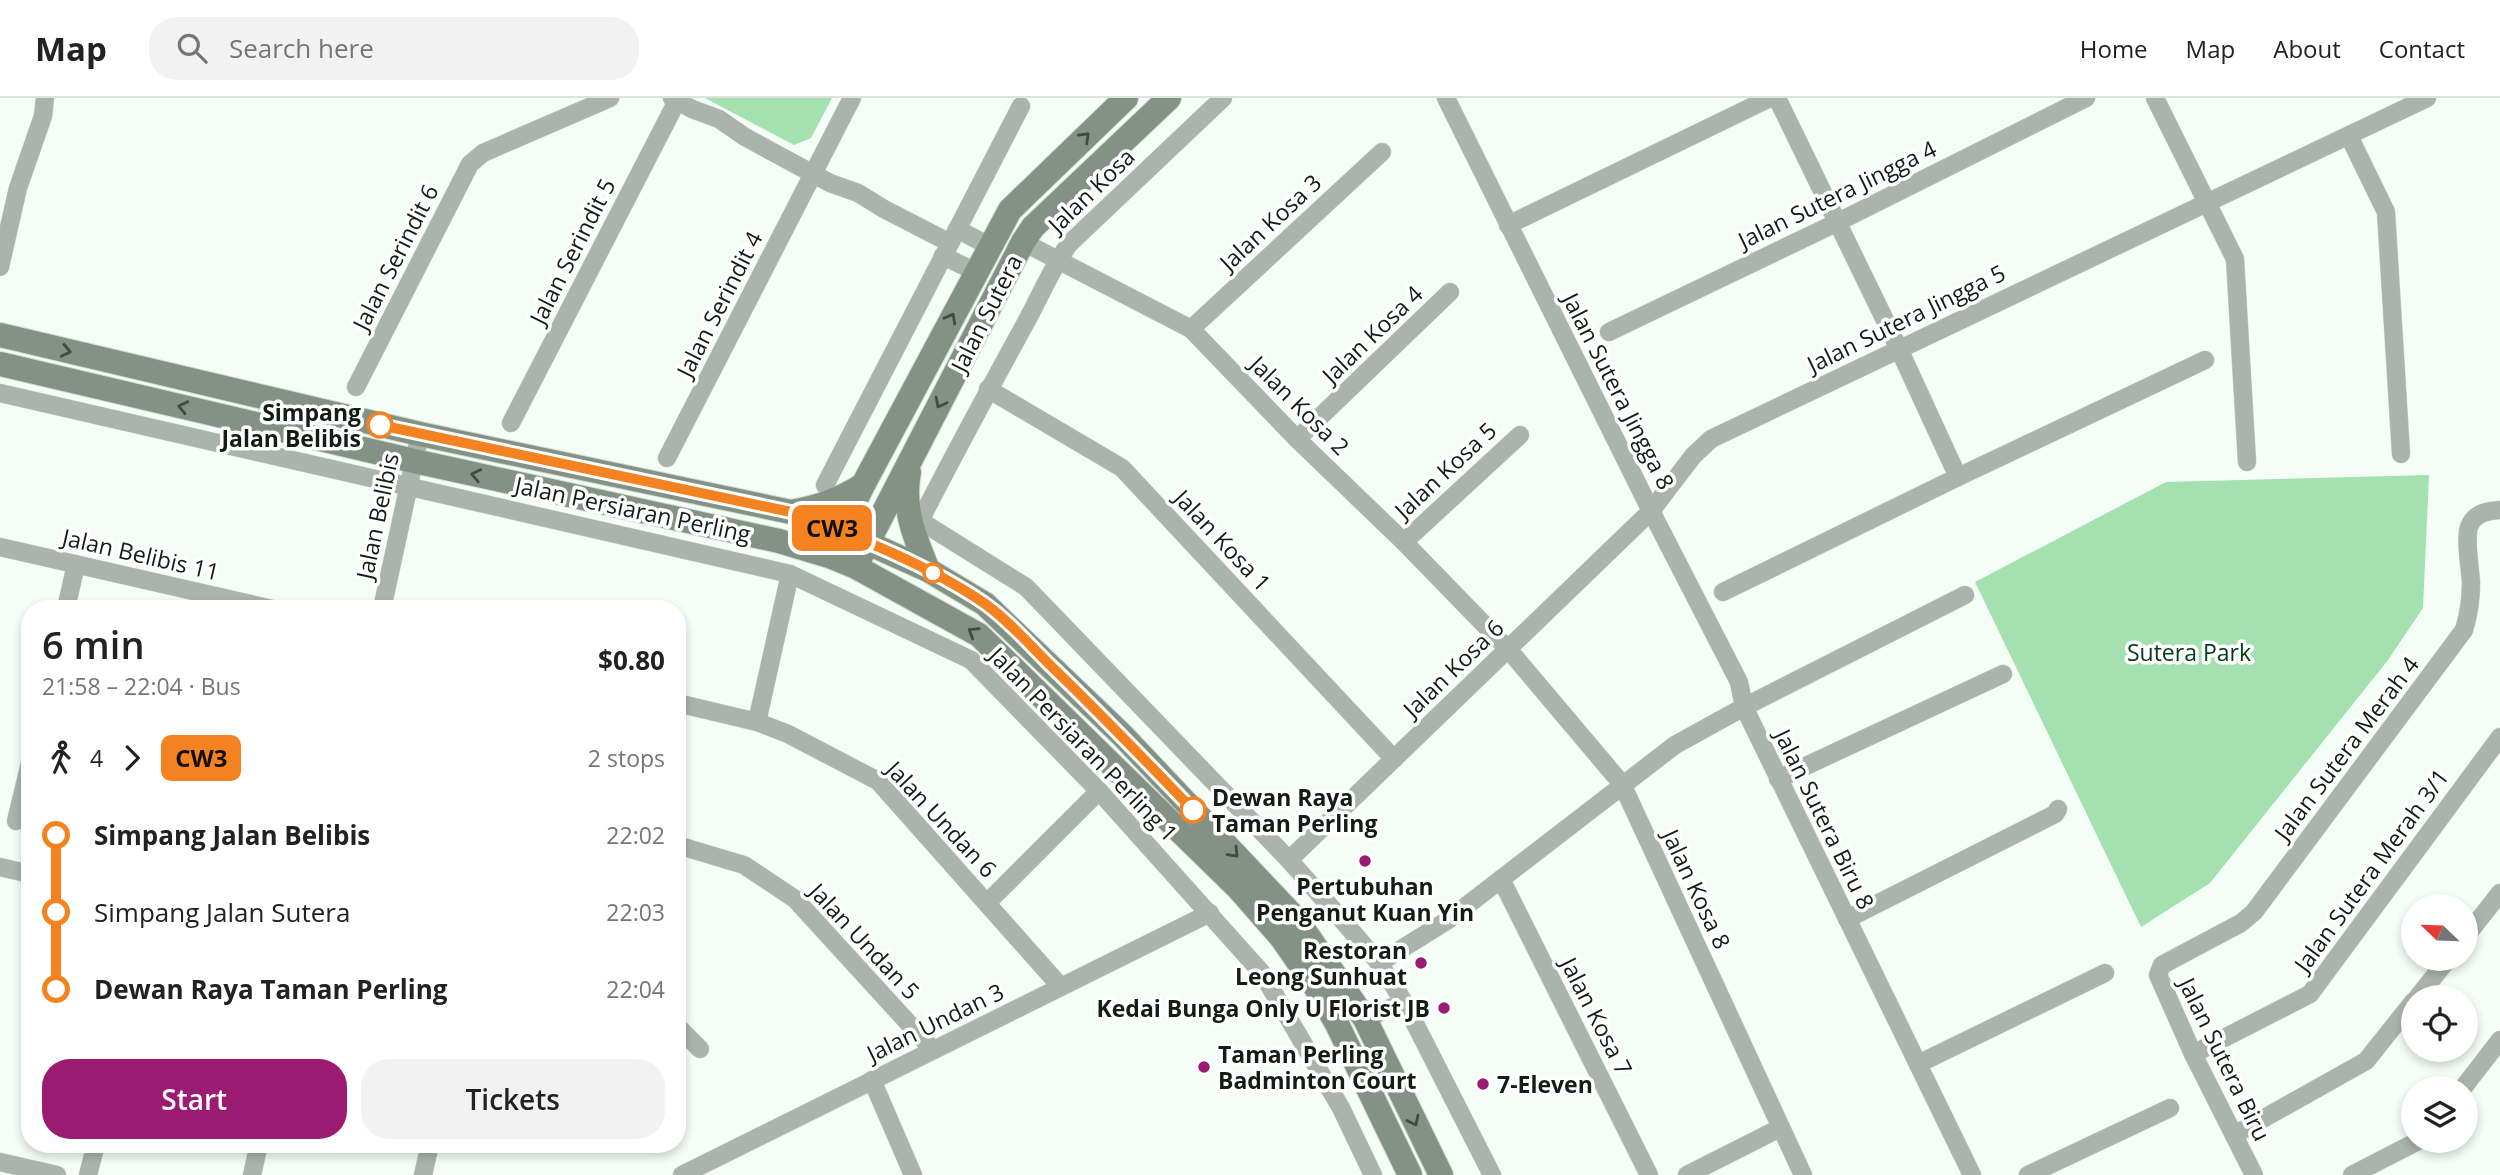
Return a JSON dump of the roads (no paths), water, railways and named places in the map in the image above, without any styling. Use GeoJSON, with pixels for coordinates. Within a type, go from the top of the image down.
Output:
{"type":"FeatureCollection","features":[{"type":"Feature","properties":{"kind":"main road","name":"Jalan Sutera"},"geometry":{"type":"LineString","coordinates":[[829,556],[863,485],[1010,210],[1126,98]]}},
{"type":"Feature","properties":{"kind":"main road","name":"Jalan Sutera"},"geometry":{"type":"LineString","coordinates":[[856,567],[1033,227],[1169,98]]}},
{"type":"Feature","properties":{"kind":"main road","name":"Jalan Persiaran Perling"},"geometry":{"type":"LineString","coordinates":[[0,335],[419,434],[791,512],[928,570],[985,604],[1122,735],[1297,920],[1365,1019],[1441,1175]]}},
{"type":"Feature","properties":{"kind":"main road","name":"Jalan Persiaran Perling"},"geometry":{"type":"LineString","coordinates":[[3,363],[414,461],[779,541],[856,567],[979,635],[1239,889],[1281,937],[1331,1014],[1410,1175]]}},
{"type":"Feature","properties":{"kind":"main road"},"geometry":{"type":"LineString","coordinates":[[911,461],[906,488],[908,514],[928,570]]}},
{"type":"Feature","properties":{"kind":"main road"},"geometry":{"type":"LineString","coordinates":[[791,512],[822,507],[863,485]]}},
{"type":"Feature","properties":{"kind":"street"},"geometry":{"type":"LineString","coordinates":[[0,267],[18,188],[43,116],[45,98]]}},
{"type":"Feature","properties":{"kind":"street","name":"Jalan Serindit 6"},"geometry":{"type":"LineString","coordinates":[[356,387],[470,164],[483,153],[610,98]]}},
{"type":"Feature","properties":{"kind":"street","name":"Jalan Serindit 4"},"geometry":{"type":"LineString","coordinates":[[667,458],[852,98]]}},
{"type":"Feature","properties":{"kind":"street","name":"Jalan Kosa"},"geometry":{"type":"LineString","coordinates":[[1223,98],[1069,244],[1057,260],[924,513],[922,522],[1026,587],[1289,860]]}},
{"type":"Feature","properties":{"kind":"street","name":"Jalan Sutera Jingga 8"},"geometry":{"type":"LineString","coordinates":[[1446,98],[1739,682],[1744,707]]}},
{"type":"Feature","properties":{"kind":"street"},"geometry":{"type":"LineString","coordinates":[[1508,225],[1770,98]]}},
{"type":"Feature","properties":{"kind":"street"},"geometry":{"type":"LineString","coordinates":[[1777,98],[1958,477]]}},
{"type":"Feature","properties":{"kind":"street","name":"Jalan Sutera Jingga 4"},"geometry":{"type":"LineString","coordinates":[[1609,332],[1838,222],[2086,98]]}},
{"type":"Feature","properties":{"kind":"street"},"geometry":{"type":"LineString","coordinates":[[2155,98],[2235,259],[2247,462]]}},
{"type":"Feature","properties":{"kind":"street","name":"Jalan Sutera Jingga 5"},"geometry":{"type":"LineString","coordinates":[[1651,511],[1693,456],[1711,439],[2427,98]]}},
{"type":"Feature","properties":{"kind":"street"},"geometry":{"type":"LineString","coordinates":[[674,99],[692,110],[719,119],[745,137],[830,183],[858,192],[884,209],[950,243],[976,272]]}},
{"type":"Feature","properties":{"kind":"street","name":"Jalan Serindit 5"},"geometry":{"type":"LineString","coordinates":[[511,423],[674,99]]}},
{"type":"Feature","properties":{"kind":"street"},"geometry":{"type":"LineString","coordinates":[[825,485],[1020,106]]}},
{"type":"Feature","properties":{"kind":"street"},"geometry":{"type":"LineString","coordinates":[[2348,136],[2386,212],[2401,454]]}},
{"type":"Feature","properties":{"kind":"street","name":"Jalan Kosa 3"},"geometry":{"type":"LineString","coordinates":[[1191,329],[1382,152]]}},
{"type":"Feature","properties":{"kind":"street"},"geometry":{"type":"LineString","coordinates":[[0,183],[18,188]]}},
{"type":"Feature","properties":{"kind":"street","name":"Jalan Kosa 2"},"geometry":{"type":"LineString","coordinates":[[1023,242],[1191,329],[1297,439],[1404,542],[1508,649]]}},
{"type":"Feature","properties":{"kind":"street"},"geometry":{"type":"LineString","coordinates":[[950,243],[989,246]]}},
{"type":"Feature","properties":{"kind":"street","name":"Jalan Kosa 4"},"geometry":{"type":"LineString","coordinates":[[1297,439],[1450,292]]}},
{"type":"Feature","properties":{"kind":"street"},"geometry":{"type":"LineString","coordinates":[[1723,592],[2205,360]]}},
{"type":"Feature","properties":{"kind":"street","name":"Jalan Kosa 1"},"geometry":{"type":"LineString","coordinates":[[988,389],[1122,468],[1394,759]]}},
{"type":"Feature","properties":{"kind":"street","name":"Jalan Persiaran Perling 1"},"geometry":{"type":"LineString","coordinates":[[0,393],[790,574],[971,660],[1100,791],[1262,973],[1341,1108],[1373,1175]]}},
{"type":"Feature","properties":{"kind":"street","name":"Jalan Belibis"},"geometry":{"type":"LineString","coordinates":[[384,600],[419,434]]}},
{"type":"Feature","properties":{"kind":"street","name":"Jalan Kosa 5"},"geometry":{"type":"LineString","coordinates":[[1404,542],[1520,435]]}},
{"type":"Feature","properties":{"kind":"street","name":"Jalan Sutera Merah 4"},"geometry":{"type":"LineString","coordinates":[[2162,965],[2241,923],[2254,912],[2464,631],[2470,610],[2468,529],[2474,518],[2493,510]]}},
{"type":"Feature","properties":{"kind":"street","name":"Jalan Kosa 6"},"geometry":{"type":"LineString","coordinates":[[1289,860],[1651,511]]}},
{"type":"Feature","properties":{"kind":"street","name":"Jalan Belibis 11"},"geometry":{"type":"LineString","coordinates":[[0,547],[233,600]]}},
{"type":"Feature","properties":{"kind":"street"},"geometry":{"type":"LineString","coordinates":[[68,600],[76,564]]}},
{"type":"Feature","properties":{"kind":"street"},"geometry":{"type":"LineString","coordinates":[[757,722],[790,574]]}},
{"type":"Feature","properties":{"kind":"street"},"geometry":{"type":"LineString","coordinates":[[1379,963],[1448,920],[1675,745],[1965,595]]}},
{"type":"Feature","properties":{"kind":"street","name":"Jalan Kosa 8"},"geometry":{"type":"LineString","coordinates":[[1508,649],[1622,784],[1803,1175]]}},
{"type":"Feature","properties":{"kind":"street"},"geometry":{"type":"LineString","coordinates":[[1779,779],[2003,674]]}},
{"type":"Feature","properties":{"kind":"street","name":"Jalan Undan 6"},"geometry":{"type":"LineString","coordinates":[[686,705],[757,722],[788,734],[878,781],[1061,986]]}},
{"type":"Feature","properties":{"kind":"street","name":"Jalan Sutera Biru 8"},"geometry":{"type":"LineString","coordinates":[[1744,707],[1972,1175]]}},
{"type":"Feature","properties":{"kind":"street","name":"Jalan Sutera Merah 3/1"},"geometry":{"type":"LineString","coordinates":[[2193,1054],[2310,994],[2500,737]]}},
{"type":"Feature","properties":{"kind":"street"},"geometry":{"type":"LineString","coordinates":[[987,904],[1100,791]]}},
{"type":"Feature","properties":{"kind":"street"},"geometry":{"type":"LineString","coordinates":[[16,821],[21,800]]}},
{"type":"Feature","properties":{"kind":"street"},"geometry":{"type":"LineString","coordinates":[[1847,919],[2055,814],[2058,809]]}},
{"type":"Feature","properties":{"kind":"street","name":"Jalan Undan 5"},"geometry":{"type":"LineString","coordinates":[[686,847],[744,865],[795,899],[933,1050]]}},
{"type":"Feature","properties":{"kind":"street"},"geometry":{"type":"LineString","coordinates":[[1289,860],[1379,963],[1404,1002],[1492,1175]]}},
{"type":"Feature","properties":{"kind":"street"},"geometry":{"type":"LineString","coordinates":[[0,867],[21,872]]}},
{"type":"Feature","properties":{"kind":"street","name":"Jalan Kosa 7"},"geometry":{"type":"LineString","coordinates":[[1501,879],[1649,1175]]}},
{"type":"Feature","properties":{"kind":"street"},"geometry":{"type":"LineString","coordinates":[[2478,921],[2500,893]]}},
{"type":"Feature","properties":{"kind":"street","name":"Jalan Undan 3"},"geometry":{"type":"LineString","coordinates":[[681,1175],[1210,913]]}},
{"type":"Feature","properties":{"kind":"street","name":"Jalan Sutera Biru"},"geometry":{"type":"LineString","coordinates":[[2162,965],[2158,975],[2161,983],[2193,1054],[2254,1175]]}},
{"type":"Feature","properties":{"kind":"street"},"geometry":{"type":"LineString","coordinates":[[2427,985],[2438,971]]}},
{"type":"Feature","properties":{"kind":"street"},"geometry":{"type":"LineString","coordinates":[[1918,1064],[2105,973]]}},
{"type":"Feature","properties":{"kind":"street"},"geometry":{"type":"LineString","coordinates":[[1365,1019],[1404,1002]]}},
{"type":"Feature","properties":{"kind":"street"},"geometry":{"type":"LineString","coordinates":[[2234,1135],[2366,1061],[2401,1017]]}},
{"type":"Feature","properties":{"kind":"street"},"geometry":{"type":"LineString","coordinates":[[686,1035],[700,1049]]}},
{"type":"Feature","properties":{"kind":"street"},"geometry":{"type":"LineString","coordinates":[[2472,1076],[2500,1040]]}},
{"type":"Feature","properties":{"kind":"street"},"geometry":{"type":"LineString","coordinates":[[872,1080],[913,1175]]}},
{"type":"Feature","properties":{"kind":"street"},"geometry":{"type":"LineString","coordinates":[[2028,1175],[2170,1108]]}},
{"type":"Feature","properties":{"kind":"street"},"geometry":{"type":"LineString","coordinates":[[1687,1175],[1780,1128]]}},
{"type":"Feature","properties":{"kind":"street"},"geometry":{"type":"LineString","coordinates":[[2352,1175],[2401,1150]]}},
{"type":"Feature","properties":{"kind":"street"},"geometry":{"type":"LineString","coordinates":[[88,1175],[94,1153]]}},
{"type":"Feature","properties":{"kind":"street"},"geometry":{"type":"LineString","coordinates":[[252,1175],[257,1153]]}},
{"type":"Feature","properties":{"kind":"street"},"geometry":{"type":"LineString","coordinates":[[423,1175],[428,1153]]}},
{"type":"Feature","properties":{"kind":"street"},"geometry":{"type":"LineString","coordinates":[[0,1162],[57,1175]]}},
{"type":"Feature","properties":{"kind":"place","name":"Simpang Jalan Belibis"},"geometry":{"type":"Point","coordinates":[380,425]}},
{"type":"Feature","properties":{"kind":"place","name":"Dewan Raya Taman Perling"},"geometry":{"type":"Point","coordinates":[1193,810]}},
{"type":"Feature","properties":{"kind":"place","name":"Pertubuhan Penganut Kuan Yin"},"geometry":{"type":"Point","coordinates":[1365,861]}},
{"type":"Feature","properties":{"kind":"place","name":"Restoran Leong Sunhuat"},"geometry":{"type":"Point","coordinates":[1421,963]}},
{"type":"Feature","properties":{"kind":"place","name":"Kedai Bunga Only U Florist JB"},"geometry":{"type":"Point","coordinates":[1444,1008]}},
{"type":"Feature","properties":{"kind":"place","name":"Taman Perling Badminton Court"},"geometry":{"type":"Point","coordinates":[1204,1067]}},
{"type":"Feature","properties":{"kind":"place","name":"7-Eleven"},"geometry":{"type":"Point","coordinates":[1483,1084]}},
{"type":"Feature","properties":{"kind":"park label","name":"Sutera Park"},"geometry":{"type":"Point","coordinates":[2189,652]}}]}
